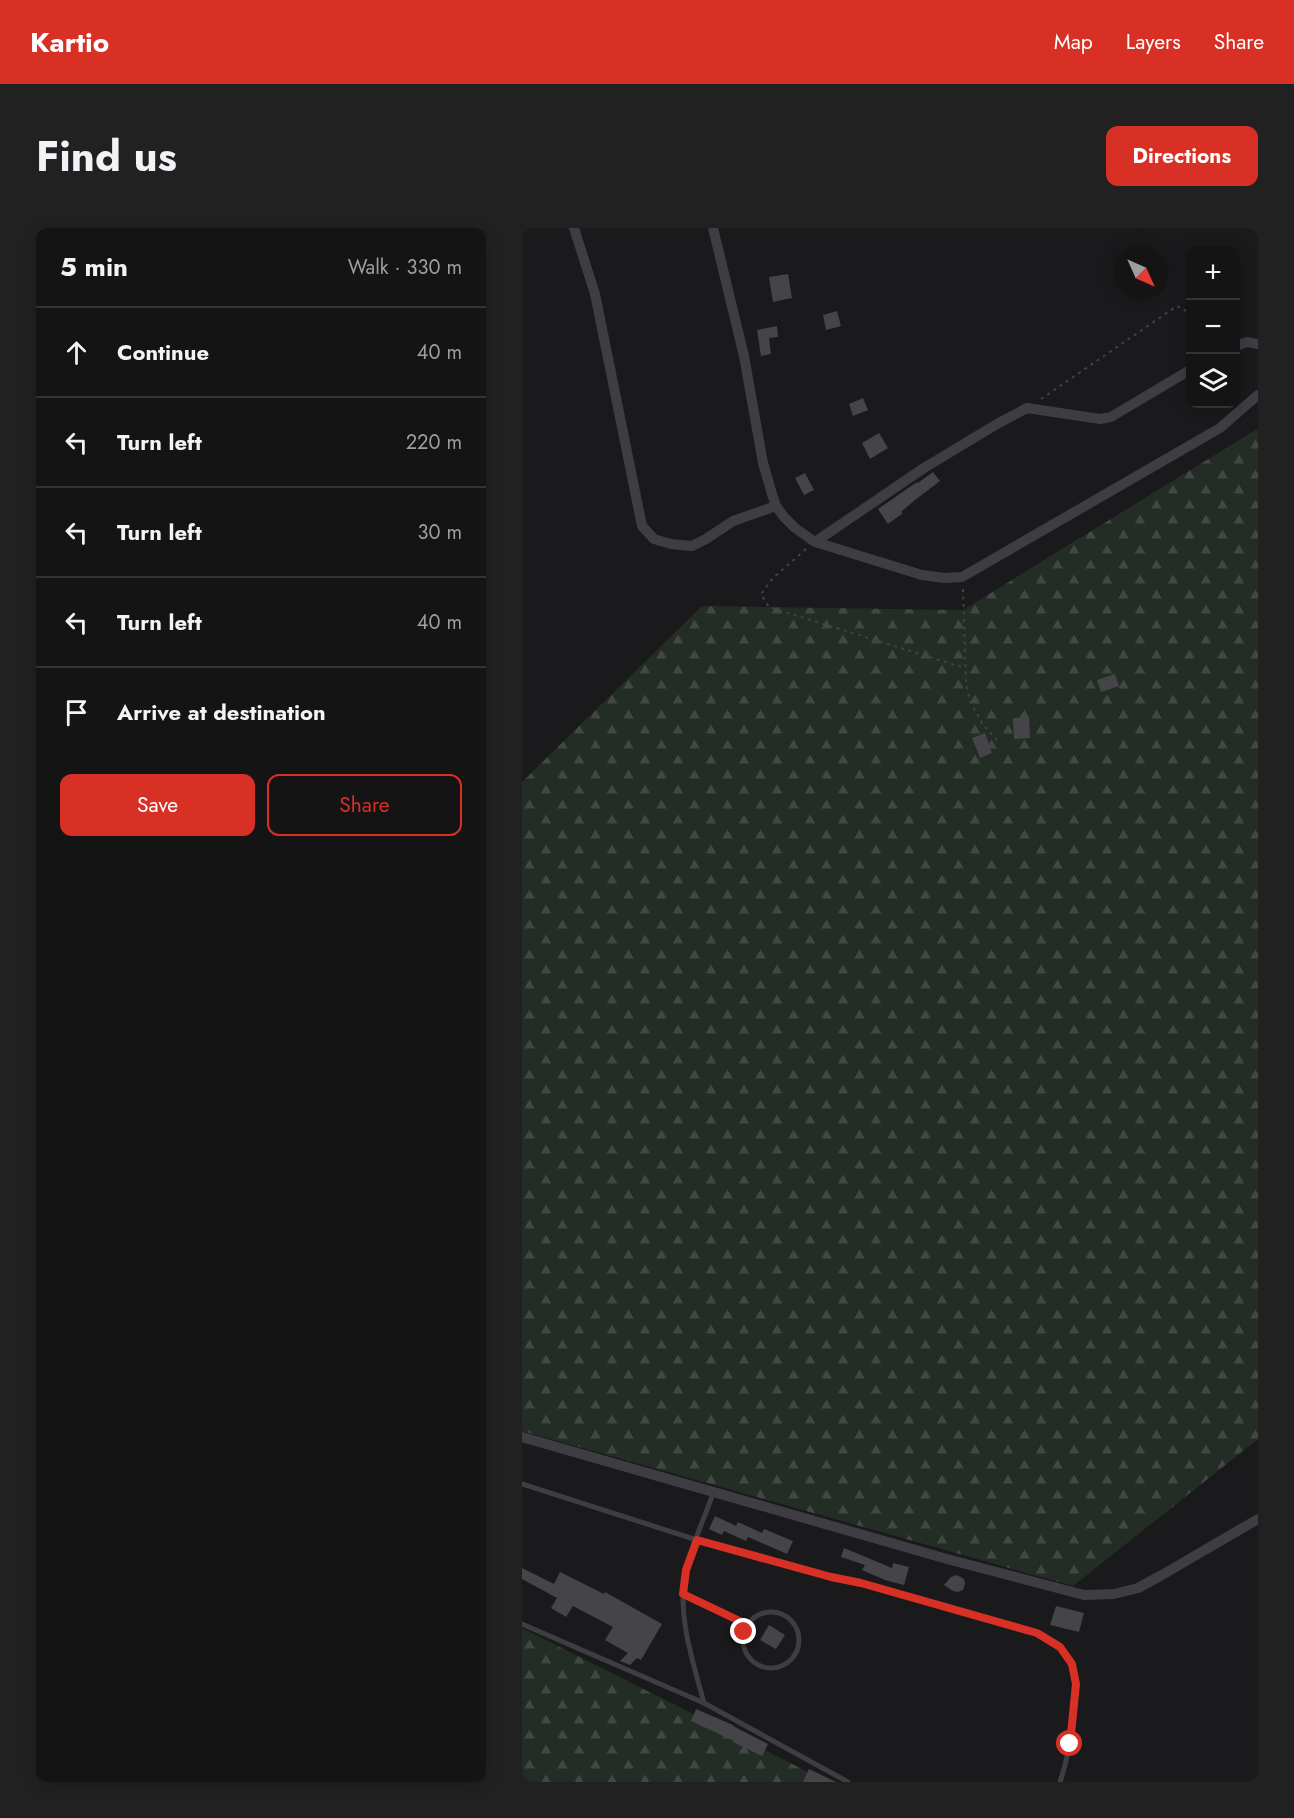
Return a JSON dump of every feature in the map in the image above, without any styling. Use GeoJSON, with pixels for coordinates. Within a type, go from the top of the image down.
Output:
{"type":"FeatureCollection","features":[{"type":"Feature","properties":{"kind":"street"},"geometry":{"type":"LineString","coordinates":[[574,228],[595,294],[642,526],[654,539],[671,544],[692,546],[733,521],[776,506]]}},
{"type":"Feature","properties":{"kind":"street"},"geometry":{"type":"LineString","coordinates":[[713,228],[744,356],[763,463],[776,506],[795,528],[815,542],[922,575],[944,578],[962,577],[1220,428],[1258,395]]}},
{"type":"Feature","properties":{"kind":"street"},"geometry":{"type":"LineString","coordinates":[[1240,345],[1247,342],[1258,344]]}},
{"type":"Feature","properties":{"kind":"street"},"geometry":{"type":"LineString","coordinates":[[815,542],[924,468],[1027,408],[1100,418],[1112,417],[1186,373]]}},
{"type":"Feature","properties":{"kind":"street"},"geometry":{"type":"LineString","coordinates":[[522,1437],[947,1560],[1084,1595],[1114,1594],[1138,1588],[1258,1519]]}},
{"type":"Feature","properties":{"kind":"lane"},"geometry":{"type":"LineString","coordinates":[[522,1484],[697,1540],[1037,1633],[1060,1647],[1072,1664],[1076,1684],[1070,1744],[1060,1782]]}},
{"type":"Feature","properties":{"kind":"lane"},"geometry":{"type":"LineString","coordinates":[[704,1703],[689,1648],[683,1594],[686,1570],[714,1491]]}},
{"type":"Feature","properties":{"kind":"lane"},"geometry":{"type":"LineString","coordinates":[[683,1594],[748,1625]]}},
{"type":"Feature","properties":{"kind":"lane"},"geometry":{"type":"LineString","coordinates":[[767,1612],[782,1614],[789,1618],[798,1631],[799,1639],[795,1654],[790,1661],[775,1668],[759,1665],[747,1655],[744,1648],[744,1632],[748,1625],[753,1618],[767,1612]]}},
{"type":"Feature","properties":{"kind":"lane"},"geometry":{"type":"LineString","coordinates":[[522,1624],[704,1703],[848,1782]]}},
{"type":"Feature","properties":{"kind":"path"},"geometry":{"type":"LineString","coordinates":[[1027,408],[1177,306],[1186,310]]}},
{"type":"Feature","properties":{"kind":"path"},"geometry":{"type":"LineString","coordinates":[[815,542],[773,578],[761,594],[769,607],[965,668]]}},
{"type":"Feature","properties":{"kind":"path"},"geometry":{"type":"LineString","coordinates":[[962,577],[965,668],[969,701],[983,725],[997,740]]}},
{"type":"Feature","properties":{"kind":"green space"},"geometry":{"type":"Polygon","coordinates":[[[1257,429],[1258,1439],[1073,1586],[522,1431],[522,782],[702,606],[963,610],[1257,429]]]}},
{"type":"Feature","properties":{"kind":"green space"},"geometry":{"type":"Polygon","coordinates":[[[522,1628],[828,1782],[522,1782],[522,1628]]]}},
{"type":"Feature","properties":{"kind":"building"},"geometry":{"type":"Polygon","coordinates":[[[788,274],[792,298],[773,302],[769,277],[788,274]]]}},
{"type":"Feature","properties":{"kind":"building"},"geometry":{"type":"Polygon","coordinates":[[[837,311],[841,326],[826,330],[823,315],[837,311]]]}},
{"type":"Feature","properties":{"kind":"building"},"geometry":{"type":"Polygon","coordinates":[[[777,326],[778,337],[769,338],[771,354],[761,356],[757,330],[777,326]]]}},
{"type":"Feature","properties":{"kind":"building"},"geometry":{"type":"Polygon","coordinates":[[[863,398],[868,410],[853,416],[849,404],[863,398]]]}},
{"type":"Feature","properties":{"kind":"building"},"geometry":{"type":"Polygon","coordinates":[[[879,433],[888,448],[870,459],[862,443],[879,433]]]}},
{"type":"Feature","properties":{"kind":"building"},"geometry":{"type":"Polygon","coordinates":[[[933,472],[940,481],[888,524],[878,509],[933,472]]]}},
{"type":"Feature","properties":{"kind":"building"},"geometry":{"type":"Polygon","coordinates":[[[805,473],[814,490],[804,495],[795,478],[805,473]]]}},
{"type":"Feature","properties":{"kind":"building"},"geometry":{"type":"Polygon","coordinates":[[[1115,674],[1119,686],[1101,692],[1097,680],[1115,674]]]}},
{"type":"Feature","properties":{"kind":"building"},"geometry":{"type":"Polygon","coordinates":[[[1029,717],[1030,738],[1014,739],[1013,718],[1029,717]]]}},
{"type":"Feature","properties":{"kind":"building"},"geometry":{"type":"Polygon","coordinates":[[[985,733],[992,753],[980,758],[972,738],[985,733]]]}},
{"type":"Feature","properties":{"kind":"building"},"geometry":{"type":"Polygon","coordinates":[[[715,1516],[736,1526],[738,1522],[762,1533],[764,1529],[793,1541],[787,1554],[748,1537],[746,1541],[724,1531],[722,1535],[709,1529],[715,1516]]]}},
{"type":"Feature","properties":{"kind":"building"},"geometry":{"type":"Polygon","coordinates":[[[844,1548],[892,1568],[893,1563],[909,1567],[904,1585],[862,1570],[865,1565],[841,1557],[844,1548]]]}},
{"type":"Feature","properties":{"kind":"building"},"geometry":{"type":"Polygon","coordinates":[[[522,1568],[554,1584],[560,1572],[604,1594],[605,1592],[662,1624],[641,1660],[637,1658],[630,1665],[620,1661],[628,1653],[605,1640],[613,1627],[573,1606],[566,1617],[551,1608],[557,1598],[522,1579],[522,1568]]]}},
{"type":"Feature","properties":{"kind":"building"},"geometry":{"type":"Polygon","coordinates":[[[957,1575],[964,1579],[965,1584],[963,1590],[958,1592],[944,1585],[951,1577],[957,1575]]]}},
{"type":"Feature","properties":{"kind":"building"},"geometry":{"type":"Polygon","coordinates":[[[1056,1606],[1084,1613],[1079,1632],[1050,1625],[1056,1606]]]}},
{"type":"Feature","properties":{"kind":"building"},"geometry":{"type":"Polygon","coordinates":[[[769,1625],[785,1635],[776,1649],[760,1640],[769,1625]]]}},
{"type":"Feature","properties":{"kind":"building"},"geometry":{"type":"Polygon","coordinates":[[[696,1709],[768,1744],[762,1756],[691,1721],[696,1709]]]}},
{"type":"Feature","properties":{"kind":"building"},"geometry":{"type":"Polygon","coordinates":[[[809,1769],[836,1782],[803,1782],[809,1769]]]}},
{"type":"Feature","properties":{"kind":"route"},"geometry":{"type":"LineString","coordinates":[[744,1632],[748,1625],[683,1594],[686,1570],[697,1540],[1037,1633],[1060,1647],[1072,1664],[1076,1684],[1070,1744]]}}]}
